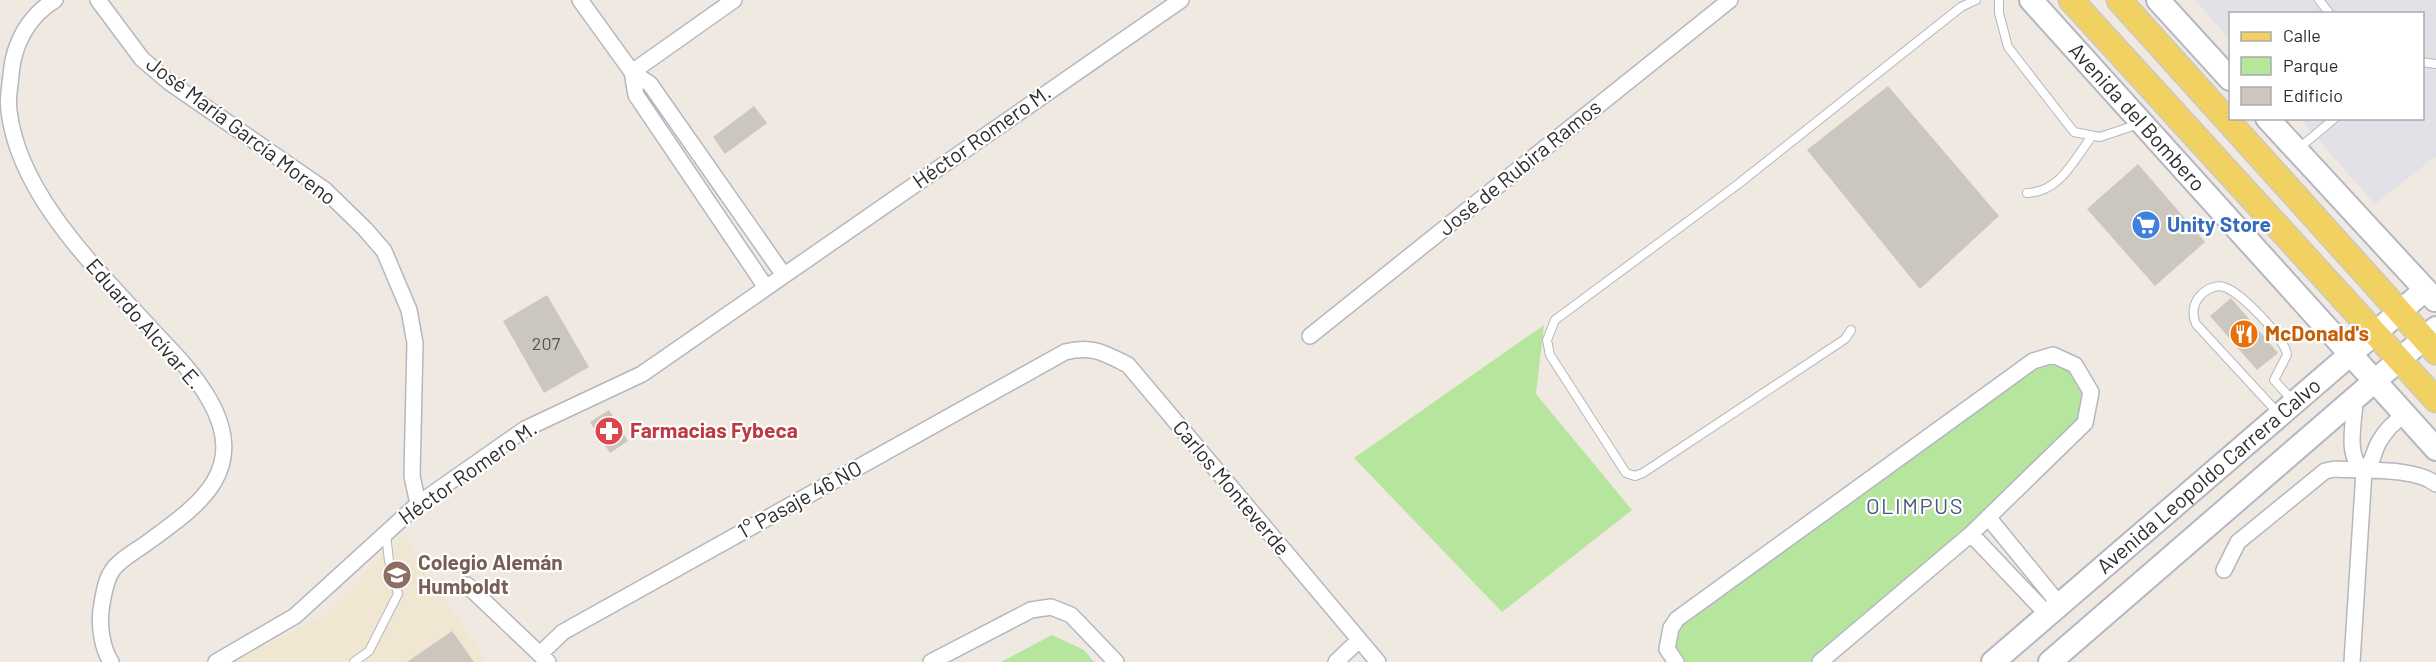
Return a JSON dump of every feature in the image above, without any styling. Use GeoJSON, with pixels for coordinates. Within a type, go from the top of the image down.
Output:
{"type":"FeatureCollection","features":[{"type":"Feature","properties":{"kind":"main road","name":"Avenida del Bombero"},"geometry":{"type":"LineString","coordinates":[[2031,0],[2436,449]]}},
{"type":"Feature","properties":{"kind":"main road","name":"Avenida del Bombero"},"geometry":{"type":"LineString","coordinates":[[2071,0],[2385,323],[2432,340]]}},
{"type":"Feature","properties":{"kind":"main road"},"geometry":{"type":"LineString","coordinates":[[2087,0],[2385,323]]}},
{"type":"Feature","properties":{"kind":"main road","name":"Avenida del Bombero"},"geometry":{"type":"LineString","coordinates":[[2120,0],[2385,323],[2403,357],[2436,400]]}},
{"type":"Feature","properties":{"kind":"main road"},"geometry":{"type":"LineString","coordinates":[[2158,0],[2229,78]]}},
{"type":"Feature","properties":{"kind":"main road"},"geometry":{"type":"LineString","coordinates":[[2274,123],[2296,150],[2431,292]]}},
{"type":"Feature","properties":{"kind":"main road","name":"Avenida Leopoldo Carrera Calvo"},"geometry":{"type":"LineString","coordinates":[[1993,662],[2385,323],[2431,292]]}},
{"type":"Feature","properties":{"kind":"main road","name":"Avenida Leopoldo Carrera Calvo"},"geometry":{"type":"LineString","coordinates":[[2050,662],[2403,357],[2432,340]]}},
{"type":"Feature","properties":{"kind":"main road"},"geometry":{"type":"LineString","coordinates":[[2403,357],[2436,390]]}},
{"type":"Feature","properties":{"kind":"street","name":"Eduardo Alcívar E."},"geometry":{"type":"LineString","coordinates":[[55,0],[41,8],[27,26],[12,58],[9,110],[22,161],[36,187],[79,249],[194,374],[211,403],[222,430],[224,454],[218,479],[198,502],[112,570],[103,595],[100,619],[106,654],[111,662]]}},
{"type":"Feature","properties":{"kind":"street","name":"José María García Moreno"},"geometry":{"type":"LineString","coordinates":[[98,0],[142,59],[170,82],[325,190],[384,251],[409,310],[415,343],[412,476],[418,504]]}},
{"type":"Feature","properties":{"kind":"street"},"geometry":{"type":"LineString","coordinates":[[580,0],[632,72],[650,84],[783,274]]}},
{"type":"Feature","properties":{"kind":"street"},"geometry":{"type":"LineString","coordinates":[[632,72],[734,0]]}},
{"type":"Feature","properties":{"kind":"street","name":"Héctor Romero M."},"geometry":{"type":"LineString","coordinates":[[216,662],[295,616],[418,504],[525,429],[642,374],[765,286],[1181,0]]}},
{"type":"Feature","properties":{"kind":"street","name":"José de Rubira Ramos"},"geometry":{"type":"LineString","coordinates":[[1310,336],[1730,0]]}},
{"type":"Feature","properties":{"kind":"street"},"geometry":{"type":"LineString","coordinates":[[632,72],[636,95],[765,286]]}},
{"type":"Feature","properties":{"kind":"street","name":"Carlos Monteverde"},"geometry":{"type":"LineString","coordinates":[[1065,352],[1083,347],[1102,352],[1128,365],[1378,662]]}},
{"type":"Feature","properties":{"kind":"street","name":"1° Pasaje 46 NO"},"geometry":{"type":"LineString","coordinates":[[544,658],[563,632],[1065,352]]}},
{"type":"Feature","properties":{"kind":"street"},"geometry":{"type":"LineString","coordinates":[[1676,662],[1667,649],[1671,628],[1677,619],[2033,361],[2053,355],[2075,364],[2091,392],[2085,423],[1971,534],[1820,662]]}},
{"type":"Feature","properties":{"kind":"street"},"geometry":{"type":"LineString","coordinates":[[2355,399],[2353,456],[2356,466],[2364,471]]}},
{"type":"Feature","properties":{"kind":"street"},"geometry":{"type":"LineString","coordinates":[[2364,471],[2370,467],[2379,441],[2396,421],[2406,414]]}},
{"type":"Feature","properties":{"kind":"street"},"geometry":{"type":"LineString","coordinates":[[2224,570],[2238,542],[2325,471],[2335,469],[2421,475],[2436,483]]}},
{"type":"Feature","properties":{"kind":"street"},"geometry":{"type":"LineString","coordinates":[[2352,662],[2364,471]]}},
{"type":"Feature","properties":{"kind":"street"},"geometry":{"type":"LineString","coordinates":[[1988,517],[2053,609]]}},
{"type":"Feature","properties":{"kind":"street"},"geometry":{"type":"LineString","coordinates":[[1971,534],[2053,609]]}},
{"type":"Feature","properties":{"kind":"street"},"geometry":{"type":"LineString","coordinates":[[467,585],[544,658]]}},
{"type":"Feature","properties":{"kind":"street"},"geometry":{"type":"LineString","coordinates":[[931,662],[1031,610],[1051,607],[1071,615],[1116,662]]}},
{"type":"Feature","properties":{"kind":"street"},"geometry":{"type":"LineString","coordinates":[[1336,662],[1359,640]]}},
{"type":"Feature","properties":{"kind":"lane"},"geometry":{"type":"LineString","coordinates":[[1851,330],[1845,339],[1643,473],[1635,476],[1626,473],[1605,444],[1550,355],[1547,340],[1555,320],[1737,185],[1960,7],[1976,0]]}},
{"type":"Feature","properties":{"kind":"lane"},"geometry":{"type":"LineString","coordinates":[[1998,0],[2008,47],[2061,119],[2074,132],[2100,137],[2143,122]]}},
{"type":"Feature","properties":{"kind":"lane"},"geometry":{"type":"LineString","coordinates":[[2319,0],[2328,12]]}},
{"type":"Feature","properties":{"kind":"lane"},"geometry":{"type":"LineString","coordinates":[[2296,150],[2333,120]]}},
{"type":"Feature","properties":{"kind":"lane"},"geometry":{"type":"LineString","coordinates":[[2027,193],[2046,190],[2057,183],[2092,136]]}},
{"type":"Feature","properties":{"kind":"lane"},"geometry":{"type":"LineString","coordinates":[[2215,286],[2226,288],[2283,341],[2287,355],[2274,380],[2287,409],[2196,324],[2195,305],[2206,291],[2215,286]]}},
{"type":"Feature","properties":{"kind":"lane"},"geometry":{"type":"LineString","coordinates":[[354,662],[369,651],[398,594],[389,561],[386,534]]}},
{"type":"Feature","properties":{"kind":"shaded area"},"geometry":{"type":"Polygon","coordinates":[[[2195,0],[2436,0],[2436,156],[2375,204],[2301,120],[2424,120],[2424,12],[2229,12],[2229,39],[2195,0]]]}},
{"type":"Feature","properties":{"kind":"shaded area","name":"Colegio Alemán Humboldt"},"geometry":{"type":"Polygon","coordinates":[[[403,535],[487,662],[231,662],[323,616],[403,535]]]}},
{"type":"Feature","properties":{"kind":"green space"},"geometry":{"type":"Polygon","coordinates":[[[1544,325],[1536,394],[1632,510],[1502,612],[1354,458],[1544,325]]]}},
{"type":"Feature","properties":{"kind":"green space"},"geometry":{"type":"Polygon","coordinates":[[[2033,361],[2075,365],[2091,392],[2085,423],[1820,662],[1676,662],[1671,628],[2033,361]]]}},
{"type":"Feature","properties":{"kind":"green space"},"geometry":{"type":"Polygon","coordinates":[[[1052,635],[1084,650],[1094,662],[1001,662],[1052,635]]]}},
{"type":"Feature","properties":{"kind":"building"},"geometry":{"type":"Polygon","coordinates":[[[1888,86],[1999,216],[1920,289],[1807,150],[1888,86]]]}},
{"type":"Feature","properties":{"kind":"building"},"geometry":{"type":"Polygon","coordinates":[[[754,106],[767,123],[725,154],[713,137],[754,106]]]}},
{"type":"Feature","properties":{"kind":"building","name":"Unity Store"},"geometry":{"type":"Polygon","coordinates":[[[2138,164],[2205,242],[2155,286],[2087,209],[2138,164]]]}},
{"type":"Feature","properties":{"kind":"building"},"geometry":{"type":"Polygon","coordinates":[[[547,295],[589,367],[544,393],[503,321],[547,295]]]}},
{"type":"Feature","properties":{"kind":"building","name":"McDonald's"},"geometry":{"type":"Polygon","coordinates":[[[2231,298],[2278,353],[2257,370],[2210,316],[2231,298]]]}},
{"type":"Feature","properties":{"kind":"building","name":"Farmacias Fybeca"},"geometry":{"type":"Polygon","coordinates":[[[609,410],[628,441],[610,453],[590,422],[609,410]]]}},
{"type":"Feature","properties":{"kind":"building"},"geometry":{"type":"Polygon","coordinates":[[[452,631],[474,662],[407,662],[452,631]]]}},
{"type":"Feature","properties":{"kind":"place","name":"Unity Store"},"geometry":{"type":"Point","coordinates":[2146,225]}},
{"type":"Feature","properties":{"kind":"place","name":"McDonald's"},"geometry":{"type":"Point","coordinates":[2244,334]}},
{"type":"Feature","properties":{"kind":"place","name":"Farmacias Fybeca"},"geometry":{"type":"Point","coordinates":[609,431]}},
{"type":"Feature","properties":{"kind":"place","name":"Colegio Alemán Humboldt"},"geometry":{"type":"Point","coordinates":[397,575]}},
{"type":"Feature","properties":{"kind":"district","name":"OLIMPUS"},"geometry":{"type":"Point","coordinates":[1915,506]}}]}
